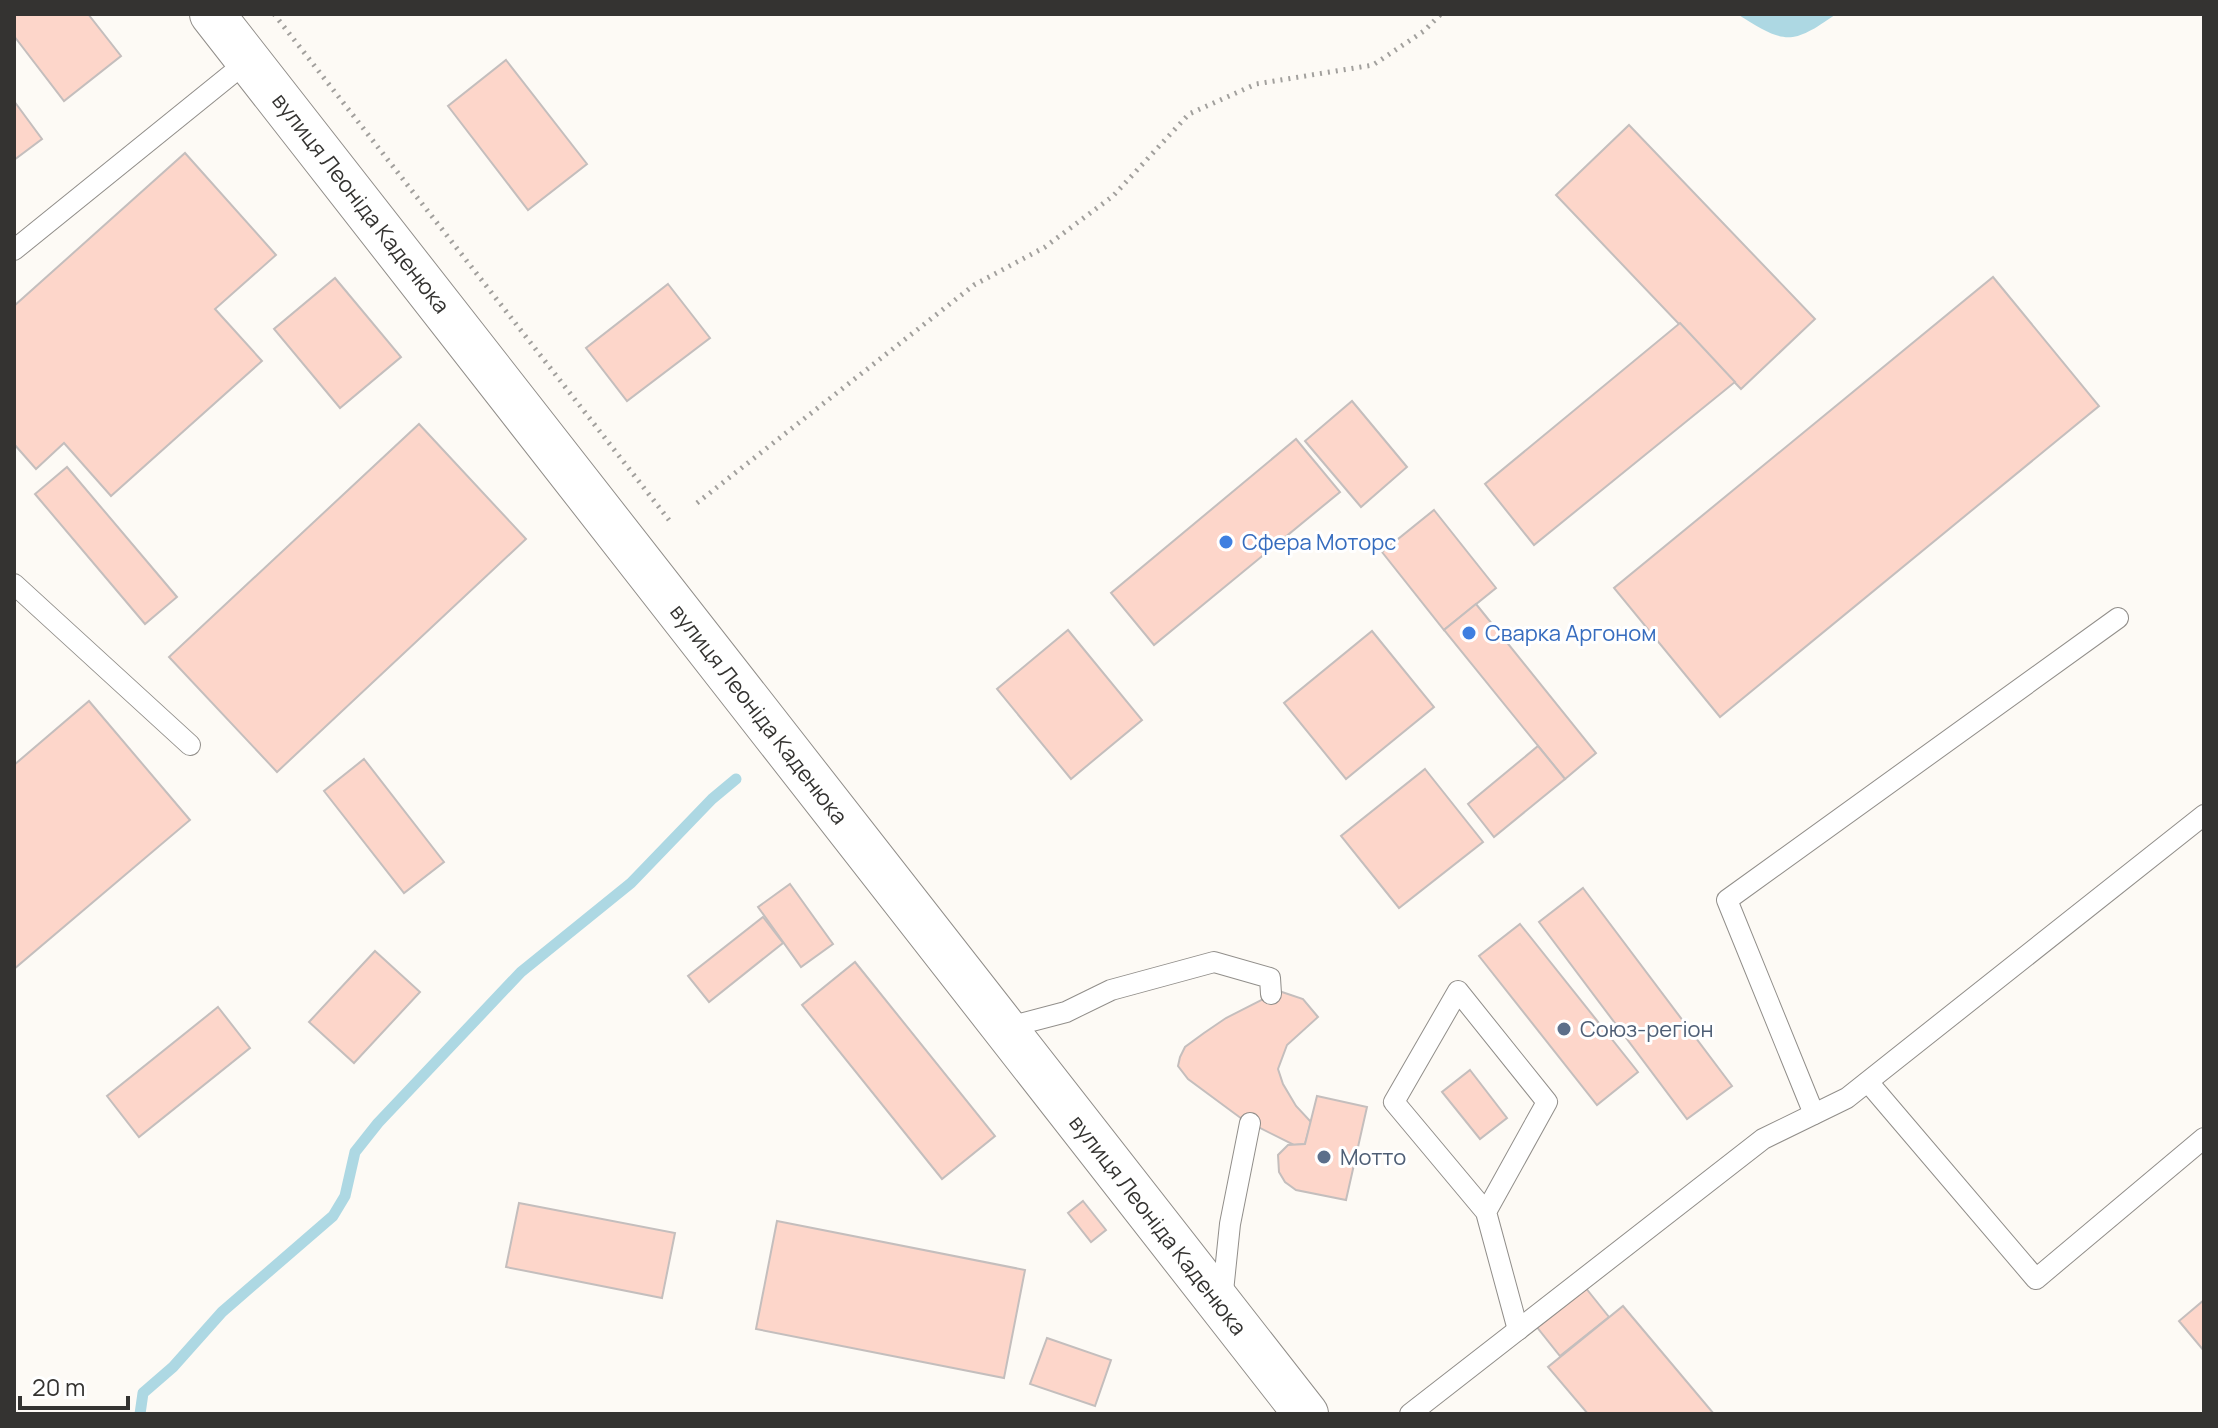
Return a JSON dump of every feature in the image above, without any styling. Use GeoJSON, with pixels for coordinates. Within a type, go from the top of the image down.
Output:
{"type":"FeatureCollection","features":[{"type":"Feature","properties":{"kind":"street","name":"вулиця Леоніда Каденюка"},"geometry":{"type":"LineString","coordinates":[[212,14],[1221,1305],[1292,1409]]}},
{"type":"Feature","properties":{"kind":"lane"},"geometry":{"type":"LineString","coordinates":[[14,250],[249,60]]}},
{"type":"Feature","properties":{"kind":"lane"},"geometry":{"type":"LineString","coordinates":[[14,584],[190,745]]}},
{"type":"Feature","properties":{"kind":"lane"},"geometry":{"type":"LineString","coordinates":[[1814,1114],[1727,900],[2118,618]]}},
{"type":"Feature","properties":{"kind":"lane"},"geometry":{"type":"LineString","coordinates":[[1410,1414],[1763,1139],[1847,1098],[2204,815]]}},
{"type":"Feature","properties":{"kind":"lane"},"geometry":{"type":"LineString","coordinates":[[1005,1028],[1066,1012],[1111,990],[1214,962],[1270,978],[1271,994]]}},
{"type":"Feature","properties":{"kind":"lane"},"geometry":{"type":"LineString","coordinates":[[1486,1212],[1547,1102],[1458,991],[1394,1102],[1486,1212],[1518,1330]]}},
{"type":"Feature","properties":{"kind":"lane"},"geometry":{"type":"LineString","coordinates":[[1868,1082],[2036,1279],[2204,1138]]}},
{"type":"Feature","properties":{"kind":"lane"},"geometry":{"type":"LineString","coordinates":[[1221,1305],[1230,1224],[1250,1123]]}},
{"type":"Feature","properties":{"kind":"path"},"geometry":{"type":"LineString","coordinates":[[274,14],[669,520]]}},
{"type":"Feature","properties":{"kind":"path"},"geometry":{"type":"LineString","coordinates":[[697,503],[974,285],[1045,247],[1113,196],[1189,114],[1256,84],[1373,65],[1424,31],[1441,14]]}},
{"type":"Feature","properties":{"kind":"water"},"geometry":{"type":"Polygon","coordinates":[[[1737,14],[1836,14],[1808,32],[1787,37],[1766,31],[1737,14]]]}},
{"type":"Feature","properties":{"kind":"building"},"geometry":{"type":"Polygon","coordinates":[[[14,14],[88,14],[121,56],[64,101],[14,36],[14,14]]]}},
{"type":"Feature","properties":{"kind":"building"},"geometry":{"type":"Polygon","coordinates":[[[506,60],[587,164],[528,210],[448,106],[506,60]]]}},
{"type":"Feature","properties":{"kind":"building"},"geometry":{"type":"Polygon","coordinates":[[[14,101],[42,139],[14,160],[14,101]]]}},
{"type":"Feature","properties":{"kind":"building"},"geometry":{"type":"Polygon","coordinates":[[[1629,125],[1815,319],[1741,389],[1556,195],[1629,125]]]}},
{"type":"Feature","properties":{"kind":"building"},"geometry":{"type":"Polygon","coordinates":[[[185,153],[276,255],[215,309],[262,361],[111,496],[64,443],[36,469],[14,444],[14,306],[185,153]]]}},
{"type":"Feature","properties":{"kind":"building"},"geometry":{"type":"Polygon","coordinates":[[[1993,277],[2099,406],[1720,717],[1614,588],[1993,277]]]}},
{"type":"Feature","properties":{"kind":"building"},"geometry":{"type":"Polygon","coordinates":[[[335,278],[401,357],[340,408],[274,329],[335,278]]]}},
{"type":"Feature","properties":{"kind":"building"},"geometry":{"type":"Polygon","coordinates":[[[668,284],[710,338],[627,401],[586,348],[668,284]]]}},
{"type":"Feature","properties":{"kind":"building"},"geometry":{"type":"Polygon","coordinates":[[[1680,323],[1735,382],[1534,545],[1485,484],[1680,323]]]}},
{"type":"Feature","properties":{"kind":"building"},"geometry":{"type":"Polygon","coordinates":[[[1352,401],[1407,467],[1361,507],[1305,441],[1352,401]]]}},
{"type":"Feature","properties":{"kind":"building"},"geometry":{"type":"Polygon","coordinates":[[[419,424],[526,539],[277,772],[169,657],[419,424]]]}},
{"type":"Feature","properties":{"kind":"building"},"geometry":{"type":"Polygon","coordinates":[[[1296,439],[1340,492],[1154,645],[1111,593],[1296,439]]]}},
{"type":"Feature","properties":{"kind":"building"},"geometry":{"type":"Polygon","coordinates":[[[67,467],[177,597],[145,624],[35,494],[67,467]]]}},
{"type":"Feature","properties":{"kind":"building"},"geometry":{"type":"Polygon","coordinates":[[[1434,510],[1496,588],[1444,630],[1382,552],[1434,510]]]}},
{"type":"Feature","properties":{"kind":"building"},"geometry":{"type":"Polygon","coordinates":[[[1476,604],[1596,753],[1565,779],[1444,630],[1476,604]]]}},
{"type":"Feature","properties":{"kind":"building"},"geometry":{"type":"Polygon","coordinates":[[[1068,630],[1142,720],[1071,779],[997,689],[1068,630]]]}},
{"type":"Feature","properties":{"kind":"building"},"geometry":{"type":"Polygon","coordinates":[[[1372,631],[1434,707],[1346,779],[1284,703],[1372,631]]]}},
{"type":"Feature","properties":{"kind":"building"},"geometry":{"type":"Polygon","coordinates":[[[89,701],[190,820],[14,969],[14,765],[89,701]]]}},
{"type":"Feature","properties":{"kind":"building"},"geometry":{"type":"Polygon","coordinates":[[[1538,746],[1565,779],[1494,837],[1468,804],[1538,746]]]}},
{"type":"Feature","properties":{"kind":"building"},"geometry":{"type":"Polygon","coordinates":[[[364,759],[444,862],[404,893],[324,791],[364,759]]]}},
{"type":"Feature","properties":{"kind":"building"},"geometry":{"type":"Polygon","coordinates":[[[1425,769],[1483,842],[1399,908],[1341,836],[1425,769]]]}},
{"type":"Feature","properties":{"kind":"building"},"geometry":{"type":"Polygon","coordinates":[[[790,884],[833,944],[801,967],[758,907],[790,884]]]}},
{"type":"Feature","properties":{"kind":"building"},"geometry":{"type":"Polygon","coordinates":[[[1583,888],[1732,1086],[1687,1119],[1539,922],[1583,888]]]}},
{"type":"Feature","properties":{"kind":"building"},"geometry":{"type":"Polygon","coordinates":[[[763,917],[783,943],[709,1002],[688,976],[763,917]]]}},
{"type":"Feature","properties":{"kind":"building"},"geometry":{"type":"Polygon","coordinates":[[[1520,924],[1638,1072],[1597,1105],[1479,956],[1520,924]]]}},
{"type":"Feature","properties":{"kind":"building"},"geometry":{"type":"Polygon","coordinates":[[[375,951],[420,992],[354,1063],[309,1022],[375,951]]]}},
{"type":"Feature","properties":{"kind":"building"},"geometry":{"type":"Polygon","coordinates":[[[855,962],[995,1136],[942,1179],[802,1005],[855,962]]]}},
{"type":"Feature","properties":{"kind":"building"},"geometry":{"type":"Polygon","coordinates":[[[1279,991],[1303,999],[1318,1017],[1287,1045],[1278,1069],[1296,1106],[1311,1122],[1305,1144],[1294,1145],[1242,1119],[1188,1079],[1178,1066],[1185,1047],[1226,1018],[1279,991]]]}},
{"type":"Feature","properties":{"kind":"building"},"geometry":{"type":"Polygon","coordinates":[[[218,1007],[250,1048],[139,1137],[107,1096],[218,1007]]]}},
{"type":"Feature","properties":{"kind":"building"},"geometry":{"type":"Polygon","coordinates":[[[1470,1070],[1507,1118],[1480,1139],[1442,1092],[1470,1070]]]}},
{"type":"Feature","properties":{"kind":"building"},"geometry":{"type":"Polygon","coordinates":[[[1317,1096],[1367,1107],[1346,1200],[1296,1190],[1285,1182],[1279,1172],[1278,1155],[1288,1145],[1305,1144],[1317,1096]]]}},
{"type":"Feature","properties":{"kind":"building"},"geometry":{"type":"Polygon","coordinates":[[[1083,1201],[1106,1230],[1091,1242],[1068,1213],[1083,1201]]]}},
{"type":"Feature","properties":{"kind":"building"},"geometry":{"type":"Polygon","coordinates":[[[519,1203],[675,1233],[662,1298],[506,1267],[519,1203]]]}},
{"type":"Feature","properties":{"kind":"building"},"geometry":{"type":"Polygon","coordinates":[[[777,1221],[1025,1270],[1004,1378],[756,1329],[777,1221]]]}},
{"type":"Feature","properties":{"kind":"building"},"geometry":{"type":"Polygon","coordinates":[[[1585,1287],[1609,1317],[1560,1356],[1536,1326],[1585,1287]]]}},
{"type":"Feature","properties":{"kind":"building"},"geometry":{"type":"Polygon","coordinates":[[[2204,1300],[2204,1351],[2179,1321],[2204,1300]]]}},
{"type":"Feature","properties":{"kind":"building"},"geometry":{"type":"Polygon","coordinates":[[[1623,1306],[1714,1414],[1588,1414],[1548,1367],[1623,1306]]]}},
{"type":"Feature","properties":{"kind":"building"},"geometry":{"type":"Polygon","coordinates":[[[1047,1338],[1111,1360],[1095,1406],[1030,1384],[1047,1338]]]}},
{"type":"Feature","properties":{"kind":"waterway"},"geometry":{"type":"LineString","coordinates":[[140,1414],[143,1393],[173,1367],[222,1312],[333,1216],[345,1196],[355,1152],[378,1123],[521,972],[631,883],[712,799],[736,779]]}},
{"type":"Feature","properties":{"kind":"place","name":"Сфера Моторс"},"geometry":{"type":"Point","coordinates":[1226,542]}},
{"type":"Feature","properties":{"kind":"place","name":"Сварка Аргоном"},"geometry":{"type":"Point","coordinates":[1469,633]}},
{"type":"Feature","properties":{"kind":"place","name":"Союз-регіон"},"geometry":{"type":"Point","coordinates":[1564,1029]}},
{"type":"Feature","properties":{"kind":"place","name":"Мотто"},"geometry":{"type":"Point","coordinates":[1324,1157]}}]}
